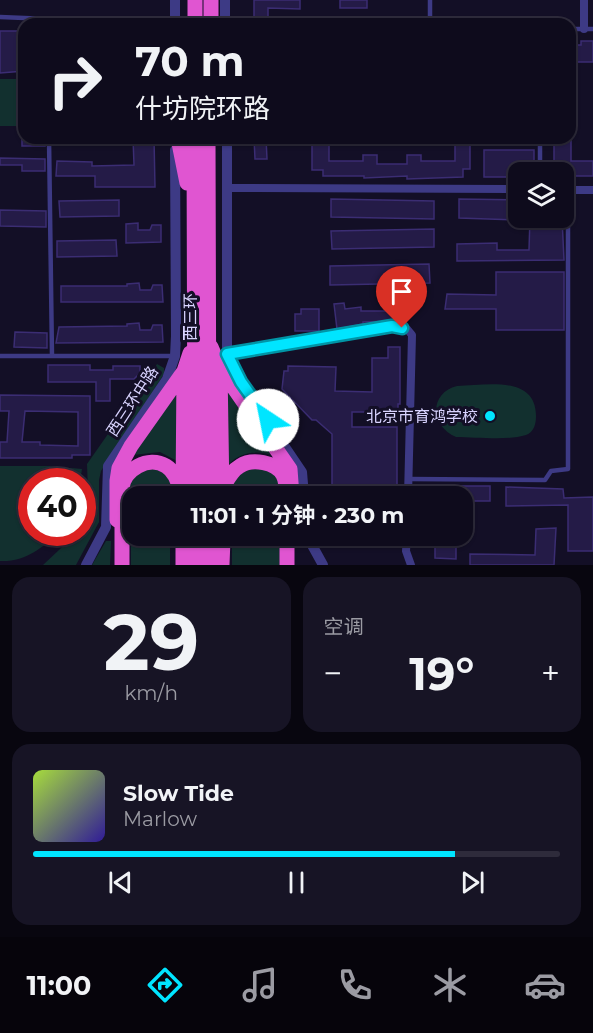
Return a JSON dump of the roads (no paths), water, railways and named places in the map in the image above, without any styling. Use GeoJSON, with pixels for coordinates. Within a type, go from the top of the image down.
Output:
{"type":"FeatureCollection","features":[{"type":"Feature","properties":{"kind":"highway"},"geometry":{"type":"LineString","coordinates":[[195,0],[195,18]]}},
{"type":"Feature","properties":{"kind":"highway"},"geometry":{"type":"LineString","coordinates":[[211,0],[211,18]]}},
{"type":"Feature","properties":{"kind":"highway"},"geometry":{"type":"LineString","coordinates":[[178,144],[194,213]]}},
{"type":"Feature","properties":{"kind":"highway","name":"西三环"},"geometry":{"type":"LineString","coordinates":[[194,144],[194,213],[201,340],[217,486]]}},
{"type":"Feature","properties":{"kind":"highway","name":"西三环"},"geometry":{"type":"LineString","coordinates":[[195,486],[209,144]]}},
{"type":"Feature","properties":{"kind":"highway"},"geometry":{"type":"LineString","coordinates":[[122,565],[117,482],[119,468],[131,446],[184,371],[201,340],[290,469],[291,486]]}},
{"type":"Feature","properties":{"kind":"highway"},"geometry":{"type":"LineString","coordinates":[[218,486],[220,368]]}},
{"type":"Feature","properties":{"kind":"highway"},"geometry":{"type":"LineString","coordinates":[[183,486],[184,371]]}},
{"type":"Feature","properties":{"kind":"highway"},"geometry":{"type":"LineString","coordinates":[[223,486],[230,474],[241,465],[257,462],[272,465],[283,474],[285,486]]}},
{"type":"Feature","properties":{"kind":"highway"},"geometry":{"type":"LineString","coordinates":[[123,486],[129,472],[139,465],[152,463],[167,467],[179,486]]}},
{"type":"Feature","properties":{"kind":"highway"},"geometry":{"type":"LineString","coordinates":[[117,565],[122,492]]}},
{"type":"Feature","properties":{"kind":"highway"},"geometry":{"type":"LineString","coordinates":[[183,565],[196,546]]}},
{"type":"Feature","properties":{"kind":"highway"},"geometry":{"type":"LineString","coordinates":[[195,565],[200,546]]}},
{"type":"Feature","properties":{"kind":"highway"},"geometry":{"type":"LineString","coordinates":[[204,546],[209,565]]}},
{"type":"Feature","properties":{"kind":"highway"},"geometry":{"type":"LineString","coordinates":[[208,546],[222,565]]}},
{"type":"Feature","properties":{"kind":"highway"},"geometry":{"type":"LineString","coordinates":[[287,546],[287,565]]}},
{"type":"Feature","properties":{"kind":"highway"},"geometry":{"type":"LineString","coordinates":[[293,546],[294,565]]}},
{"type":"Feature","properties":{"kind":"street"},"geometry":{"type":"LineString","coordinates":[[175,0],[175,18]]}},
{"type":"Feature","properties":{"kind":"street"},"geometry":{"type":"LineString","coordinates":[[225,0],[225,18]]}},
{"type":"Feature","properties":{"kind":"street"},"geometry":{"type":"LineString","coordinates":[[584,0],[588,29]]}},
{"type":"Feature","properties":{"kind":"street","name":"西三环中路"},"geometry":{"type":"LineString","coordinates":[[86,564],[119,523],[108,466],[166,379],[175,356],[177,144]]}},
{"type":"Feature","properties":{"kind":"street"},"geometry":{"type":"LineString","coordinates":[[226,144],[227,354],[241,382],[302,472],[303,486]]}},
{"type":"Feature","properties":{"kind":"street"},"geometry":{"type":"LineString","coordinates":[[227,188],[508,189]]}},
{"type":"Feature","properties":{"kind":"street"},"geometry":{"type":"LineString","coordinates":[[574,190],[593,190]]}},
{"type":"Feature","properties":{"kind":"street"},"geometry":{"type":"LineString","coordinates":[[227,354],[392,326],[406,329],[412,335],[409,486]]}},
{"type":"Feature","properties":{"kind":"street"},"geometry":{"type":"LineString","coordinates":[[313,546],[323,565]]}},
{"type":"Feature","properties":{"kind":"street"},"geometry":{"type":"LineString","coordinates":[[406,546],[411,565]]}},
{"type":"Feature","properties":{"kind":"lane"},"geometry":{"type":"LineString","coordinates":[[430,0],[430,18]]}},
{"type":"Feature","properties":{"kind":"lane"},"geometry":{"type":"LineString","coordinates":[[0,17],[24,18]]}},
{"type":"Feature","properties":{"kind":"lane"},"geometry":{"type":"LineString","coordinates":[[49,144],[52,356]]}},
{"type":"Feature","properties":{"kind":"lane"},"geometry":{"type":"LineString","coordinates":[[540,144],[540,162]]}},
{"type":"Feature","properties":{"kind":"lane"},"geometry":{"type":"LineString","coordinates":[[409,479],[545,480],[551,471],[568,469],[568,228]]}},
{"type":"Feature","properties":{"kind":"lane"},"geometry":{"type":"LineString","coordinates":[[0,356],[175,356]]}},
{"type":"Feature","properties":{"kind":"place","name":"北京市育鸿学校"},"geometry":{"type":"Point","coordinates":[490,416]}}]}
